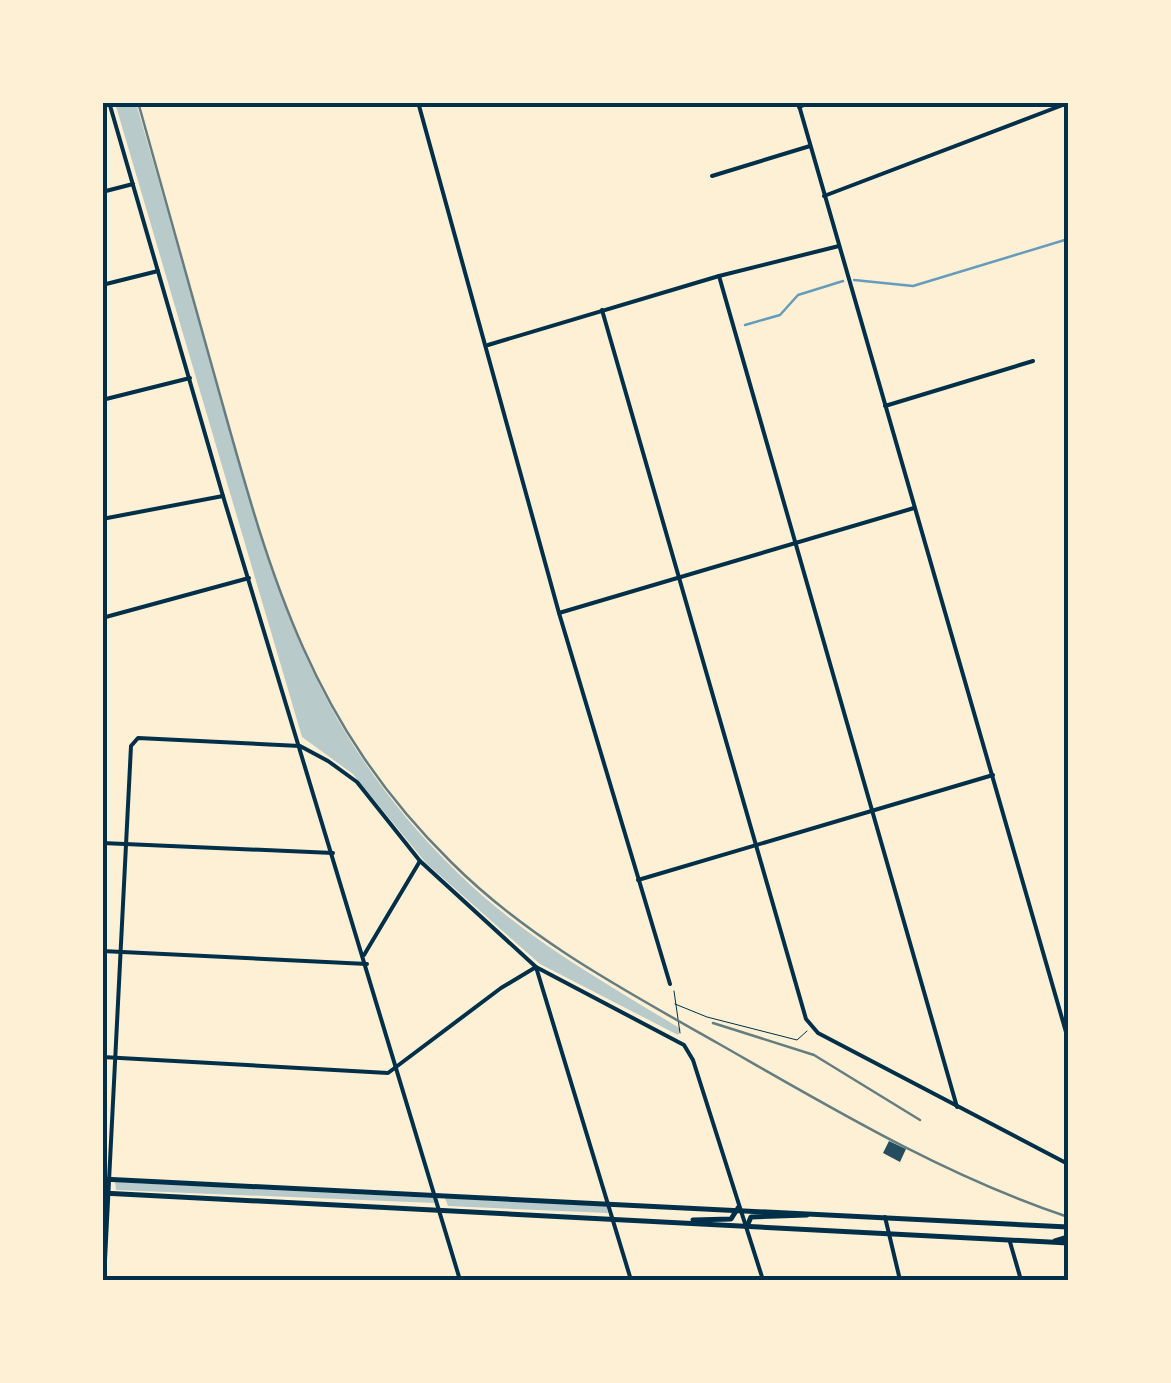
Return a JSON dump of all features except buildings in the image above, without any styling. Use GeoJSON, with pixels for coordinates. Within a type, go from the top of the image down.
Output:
{"type":"FeatureCollection","features":[{"type":"Feature","properties":{"kind":"main road"},"geometry":{"type":"LineString","coordinates":[[106,1179],[1068,1226]]}},
{"type":"Feature","properties":{"kind":"main road"},"geometry":{"type":"LineString","coordinates":[[105,1193],[1068,1240]]}},
{"type":"Feature","properties":{"kind":"main road"},"geometry":{"type":"LineString","coordinates":[[688,1222],[704,1217],[731,1218],[738,1208]]}},
{"type":"Feature","properties":{"kind":"main road"},"geometry":{"type":"LineString","coordinates":[[747,1226],[752,1216],[797,1218],[811,1213]]}},
{"type":"Feature","properties":{"kind":"street"},"geometry":{"type":"LineString","coordinates":[[109,102],[222,496],[460,1280]]}},
{"type":"Feature","properties":{"kind":"street"},"geometry":{"type":"LineString","coordinates":[[418,102],[559,613],[670,984]]}},
{"type":"Feature","properties":{"kind":"street"},"geometry":{"type":"LineString","coordinates":[[812,102],[799,104],[810,146],[1068,1039]]}},
{"type":"Feature","properties":{"kind":"street"},"geometry":{"type":"LineString","coordinates":[[824,196],[1068,103]]}},
{"type":"Feature","properties":{"kind":"street"},"geometry":{"type":"LineString","coordinates":[[712,176],[810,146]]}},
{"type":"Feature","properties":{"kind":"street"},"geometry":{"type":"LineString","coordinates":[[102,192],[133,184]]}},
{"type":"Feature","properties":{"kind":"street"},"geometry":{"type":"LineString","coordinates":[[486,345],[719,276],[839,246]]}},
{"type":"Feature","properties":{"kind":"street"},"geometry":{"type":"LineString","coordinates":[[102,285],[158,270]]}},
{"type":"Feature","properties":{"kind":"street"},"geometry":{"type":"LineString","coordinates":[[719,276],[957,1107]]}},
{"type":"Feature","properties":{"kind":"street"},"geometry":{"type":"LineString","coordinates":[[602,310],[811,1027],[1068,1164]]}},
{"type":"Feature","properties":{"kind":"street"},"geometry":{"type":"LineString","coordinates":[[884,406],[1033,361]]}},
{"type":"Feature","properties":{"kind":"street"},"geometry":{"type":"LineString","coordinates":[[102,400],[190,378]]}},
{"type":"Feature","properties":{"kind":"street"},"geometry":{"type":"LineString","coordinates":[[102,520],[222,496]]}},
{"type":"Feature","properties":{"kind":"street"},"geometry":{"type":"LineString","coordinates":[[559,613],[914,508]]}},
{"type":"Feature","properties":{"kind":"street"},"geometry":{"type":"LineString","coordinates":[[102,618],[248,578]]}},
{"type":"Feature","properties":{"kind":"street"},"geometry":{"type":"LineString","coordinates":[[104,1280],[105,1193],[133,741],[300,746],[357,782],[420,861],[536,967],[676,1040],[689,1051],[763,1280]]}},
{"type":"Feature","properties":{"kind":"street"},"geometry":{"type":"LineString","coordinates":[[638,880],[993,775]]}},
{"type":"Feature","properties":{"kind":"street"},"geometry":{"type":"LineString","coordinates":[[102,843],[333,853]]}},
{"type":"Feature","properties":{"kind":"street"},"geometry":{"type":"LineString","coordinates":[[364,955],[420,861]]}},
{"type":"Feature","properties":{"kind":"street"},"geometry":{"type":"LineString","coordinates":[[102,952],[366,964]]}},
{"type":"Feature","properties":{"kind":"street"},"geometry":{"type":"LineString","coordinates":[[102,1058],[388,1073],[500,988],[536,967]]}},
{"type":"Feature","properties":{"kind":"street"},"geometry":{"type":"LineString","coordinates":[[536,967],[631,1280]]}},
{"type":"Feature","properties":{"kind":"street"},"geometry":{"type":"LineString","coordinates":[[885,1216],[885,1232],[900,1280]]}},
{"type":"Feature","properties":{"kind":"street"},"geometry":{"type":"LineString","coordinates":[[1009,1240],[1021,1280]]}},
{"type":"Feature","properties":{"kind":"path"},"geometry":{"type":"LineString","coordinates":[[670,984],[682,1028],[676,1040]]}},
{"type":"Feature","properties":{"kind":"path"},"geometry":{"type":"LineString","coordinates":[[675,1004],[706,1017],[797,1040],[811,1027]]}},
{"type":"Feature","properties":{"kind":"shaded area"},"geometry":{"type":"Polygon","coordinates":[[[115,103],[136,103],[260,534],[305,655],[333,711],[367,766],[408,820],[458,873],[537,938],[681,1029],[678,1035],[540,964],[426,863],[353,774],[302,737],[115,103]]]}},
{"type":"Feature","properties":{"kind":"shaded area"},"geometry":{"type":"Polygon","coordinates":[[[115,1182],[434,1198],[435,1203],[116,1190],[115,1182]]]}},
{"type":"Feature","properties":{"kind":"shaded area"},"geometry":{"type":"Polygon","coordinates":[[[445,1198],[607,1206],[608,1213],[448,1206],[445,1198]]]}},
{"type":"Feature","properties":{"kind":"waterway"},"geometry":{"type":"LineString","coordinates":[[854,280],[913,286],[1068,239]]}},
{"type":"Feature","properties":{"kind":"waterway"},"geometry":{"type":"LineString","coordinates":[[745,325],[780,315],[798,295],[843,281]]}},
{"type":"Feature","properties":{"kind":"railway"},"geometry":{"type":"LineString","coordinates":[[138,102],[239,462],[279,587],[330,702],[363,757],[403,810],[481,890],[546,940],[614,984],[890,1140],[978,1182],[1068,1217]]}},
{"type":"Feature","properties":{"kind":"railway"},"geometry":{"type":"LineString","coordinates":[[713,1023],[814,1055],[920,1120]]}}]}
